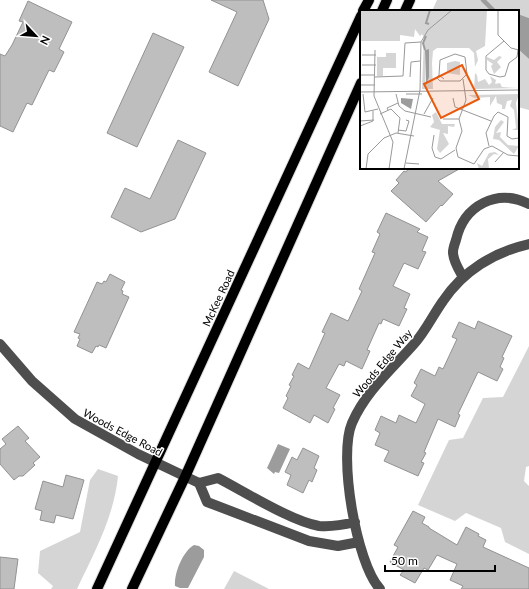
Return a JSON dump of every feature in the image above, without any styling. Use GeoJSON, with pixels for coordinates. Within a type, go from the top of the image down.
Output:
{"type":"FeatureCollection","features":[{"type":"Feature","properties":{"kind":"main road"},"geometry":{"type":"LineString","coordinates":[[364,10],[369,0]]}},
{"type":"Feature","properties":{"kind":"main road"},"geometry":{"type":"LineString","coordinates":[[382,10],[387,0]]}},
{"type":"Feature","properties":{"kind":"main road"},"geometry":{"type":"LineString","coordinates":[[405,10],[410,0]]}},
{"type":"Feature","properties":{"kind":"main road","name":"McKee Road"},"geometry":{"type":"LineString","coordinates":[[97,589],[360,18]]}},
{"type":"Feature","properties":{"kind":"main road"},"geometry":{"type":"LineString","coordinates":[[132,589],[185,477],[360,84]]}},
{"type":"Feature","properties":{"kind":"street"},"geometry":{"type":"LineString","coordinates":[[463,277],[458,268],[453,251],[458,230],[471,212],[484,202],[500,198],[518,198],[529,204]]}},
{"type":"Feature","properties":{"kind":"street","name":"Woods Edge Way"},"geometry":{"type":"LineString","coordinates":[[380,589],[368,570],[359,542],[355,522],[347,465],[347,444],[352,424],[363,402],[378,383],[416,343],[444,300],[463,277],[491,258],[513,248],[529,244]]}},
{"type":"Feature","properties":{"kind":"street","name":"Woods Edge Road"},"geometry":{"type":"LineString","coordinates":[[0,344],[32,381],[74,420],[155,463],[185,477]]}},
{"type":"Feature","properties":{"kind":"street"},"geometry":{"type":"LineString","coordinates":[[185,477],[199,483],[218,478],[285,513],[319,526],[338,526],[355,522]]}},
{"type":"Feature","properties":{"kind":"street"},"geometry":{"type":"LineString","coordinates":[[199,483],[207,502],[309,541],[338,546],[359,542]]}},
{"type":"Feature","properties":{"kind":"shaded area"},"geometry":{"type":"Polygon","coordinates":[[[437,0],[529,0],[529,18],[519,14],[519,10],[432,10],[437,0]]]}},
{"type":"Feature","properties":{"kind":"shaded area"},"geometry":{"type":"Polygon","coordinates":[[[519,14],[529,18],[529,59],[519,50],[519,14]]]}},
{"type":"Feature","properties":{"kind":"shaded area"},"geometry":{"type":"Polygon","coordinates":[[[519,50],[529,59],[529,110],[519,107],[519,50]]]}},
{"type":"Feature","properties":{"kind":"shaded area"},"geometry":{"type":"Polygon","coordinates":[[[529,346],[529,466],[526,467],[524,481],[529,486],[529,554],[505,542],[501,528],[466,513],[455,521],[418,505],[449,440],[463,438],[483,398],[503,397],[529,346]]]}},
{"type":"Feature","properties":{"kind":"shaded area"},"geometry":{"type":"Polygon","coordinates":[[[278,444],[290,449],[279,473],[275,472],[274,474],[267,468],[278,444]]]}},
{"type":"Feature","properties":{"kind":"shaded area"},"geometry":{"type":"Polygon","coordinates":[[[98,469],[118,476],[116,491],[108,520],[77,589],[51,589],[53,586],[38,573],[40,551],[80,532],[90,480],[98,469]]]}},
{"type":"Feature","properties":{"kind":"shaded area"},"geometry":{"type":"Polygon","coordinates":[[[194,545],[199,546],[204,550],[204,557],[188,588],[180,588],[175,586],[176,575],[186,552],[194,545]]]}},
{"type":"Feature","properties":{"kind":"shaded area"},"geometry":{"type":"Polygon","coordinates":[[[234,571],[269,589],[224,589],[234,571]]]}},
{"type":"Feature","properties":{"kind":"building"},"geometry":{"type":"Polygon","coordinates":[[[211,0],[263,0],[269,19],[238,86],[209,72],[237,12],[211,0]]]}},
{"type":"Feature","properties":{"kind":"building"},"geometry":{"type":"Polygon","coordinates":[[[28,1],[72,22],[59,49],[64,52],[54,72],[49,70],[32,105],[27,103],[13,132],[0,126],[0,54],[5,56],[12,45],[23,22],[19,21],[28,1]]]}},
{"type":"Feature","properties":{"kind":"building"},"geometry":{"type":"Polygon","coordinates":[[[153,33],[184,47],[137,147],[107,133],[153,33]]]}},
{"type":"Feature","properties":{"kind":"building"},"geometry":{"type":"Polygon","coordinates":[[[178,140],[206,153],[175,219],[141,232],[111,217],[125,188],[150,199],[178,140]]]}},
{"type":"Feature","properties":{"kind":"building"},"geometry":{"type":"Polygon","coordinates":[[[408,169],[459,169],[438,181],[453,194],[426,222],[391,191],[399,183],[396,180],[404,171],[406,172],[408,169]]]}},
{"type":"Feature","properties":{"kind":"building"},"geometry":{"type":"Polygon","coordinates":[[[386,213],[420,229],[417,232],[428,237],[422,251],[426,252],[418,269],[404,263],[393,286],[410,294],[404,308],[407,309],[399,326],[383,319],[381,324],[379,323],[367,350],[370,351],[362,369],[346,361],[344,366],[339,364],[326,388],[340,395],[333,408],[335,409],[328,423],[314,415],[310,423],[283,408],[288,398],[286,396],[291,386],[289,385],[294,376],[292,375],[298,363],[309,369],[325,333],[322,332],[331,313],[348,321],[362,291],[359,289],[375,253],[372,252],[380,234],[377,232],[386,213]]]}},
{"type":"Feature","properties":{"kind":"building"},"geometry":{"type":"Polygon","coordinates":[[[110,274],[125,282],[121,290],[123,291],[122,294],[129,297],[106,348],[99,345],[98,347],[96,346],[92,353],[77,346],[80,339],[78,338],[80,334],[74,332],[97,282],[102,284],[104,281],[106,282],[110,274]]]}},
{"type":"Feature","properties":{"kind":"building"},"geometry":{"type":"Polygon","coordinates":[[[478,321],[512,336],[502,357],[504,358],[500,367],[503,369],[497,381],[478,372],[458,414],[460,415],[455,427],[438,419],[424,452],[426,453],[421,462],[424,463],[418,476],[384,461],[389,451],[375,445],[380,433],[375,430],[381,416],[396,423],[399,415],[416,423],[425,404],[411,396],[417,385],[414,383],[421,369],[435,376],[439,367],[443,369],[457,339],[452,337],[459,322],[475,329],[478,321]]]}},
{"type":"Feature","properties":{"kind":"building"},"geometry":{"type":"Polygon","coordinates":[[[18,426],[29,438],[25,441],[40,457],[33,463],[35,465],[23,476],[19,476],[14,480],[0,464],[0,449],[6,444],[2,439],[18,426]]]}},
{"type":"Feature","properties":{"kind":"building"},"geometry":{"type":"Polygon","coordinates":[[[303,448],[319,456],[314,468],[317,470],[312,482],[309,480],[303,493],[287,485],[291,475],[285,472],[292,457],[297,460],[303,448]]]}},
{"type":"Feature","properties":{"kind":"building"},"geometry":{"type":"Polygon","coordinates":[[[66,475],[84,480],[73,519],[56,515],[54,523],[40,520],[42,511],[35,509],[43,481],[63,487],[66,475]]]}},
{"type":"Feature","properties":{"kind":"building"},"geometry":{"type":"Polygon","coordinates":[[[413,511],[425,517],[422,523],[457,545],[466,527],[479,534],[478,536],[486,540],[483,547],[529,568],[529,589],[461,589],[463,586],[450,580],[457,564],[437,555],[428,570],[424,568],[415,583],[400,575],[404,570],[390,562],[398,547],[394,545],[413,511]]]}},
{"type":"Feature","properties":{"kind":"building"},"geometry":{"type":"Polygon","coordinates":[[[0,557],[18,559],[14,589],[0,589],[0,557]]]}},
{"type":"Feature","properties":{"kind":"waterway"},"geometry":{"type":"LineString","coordinates":[[483,0],[493,10]]}}]}
